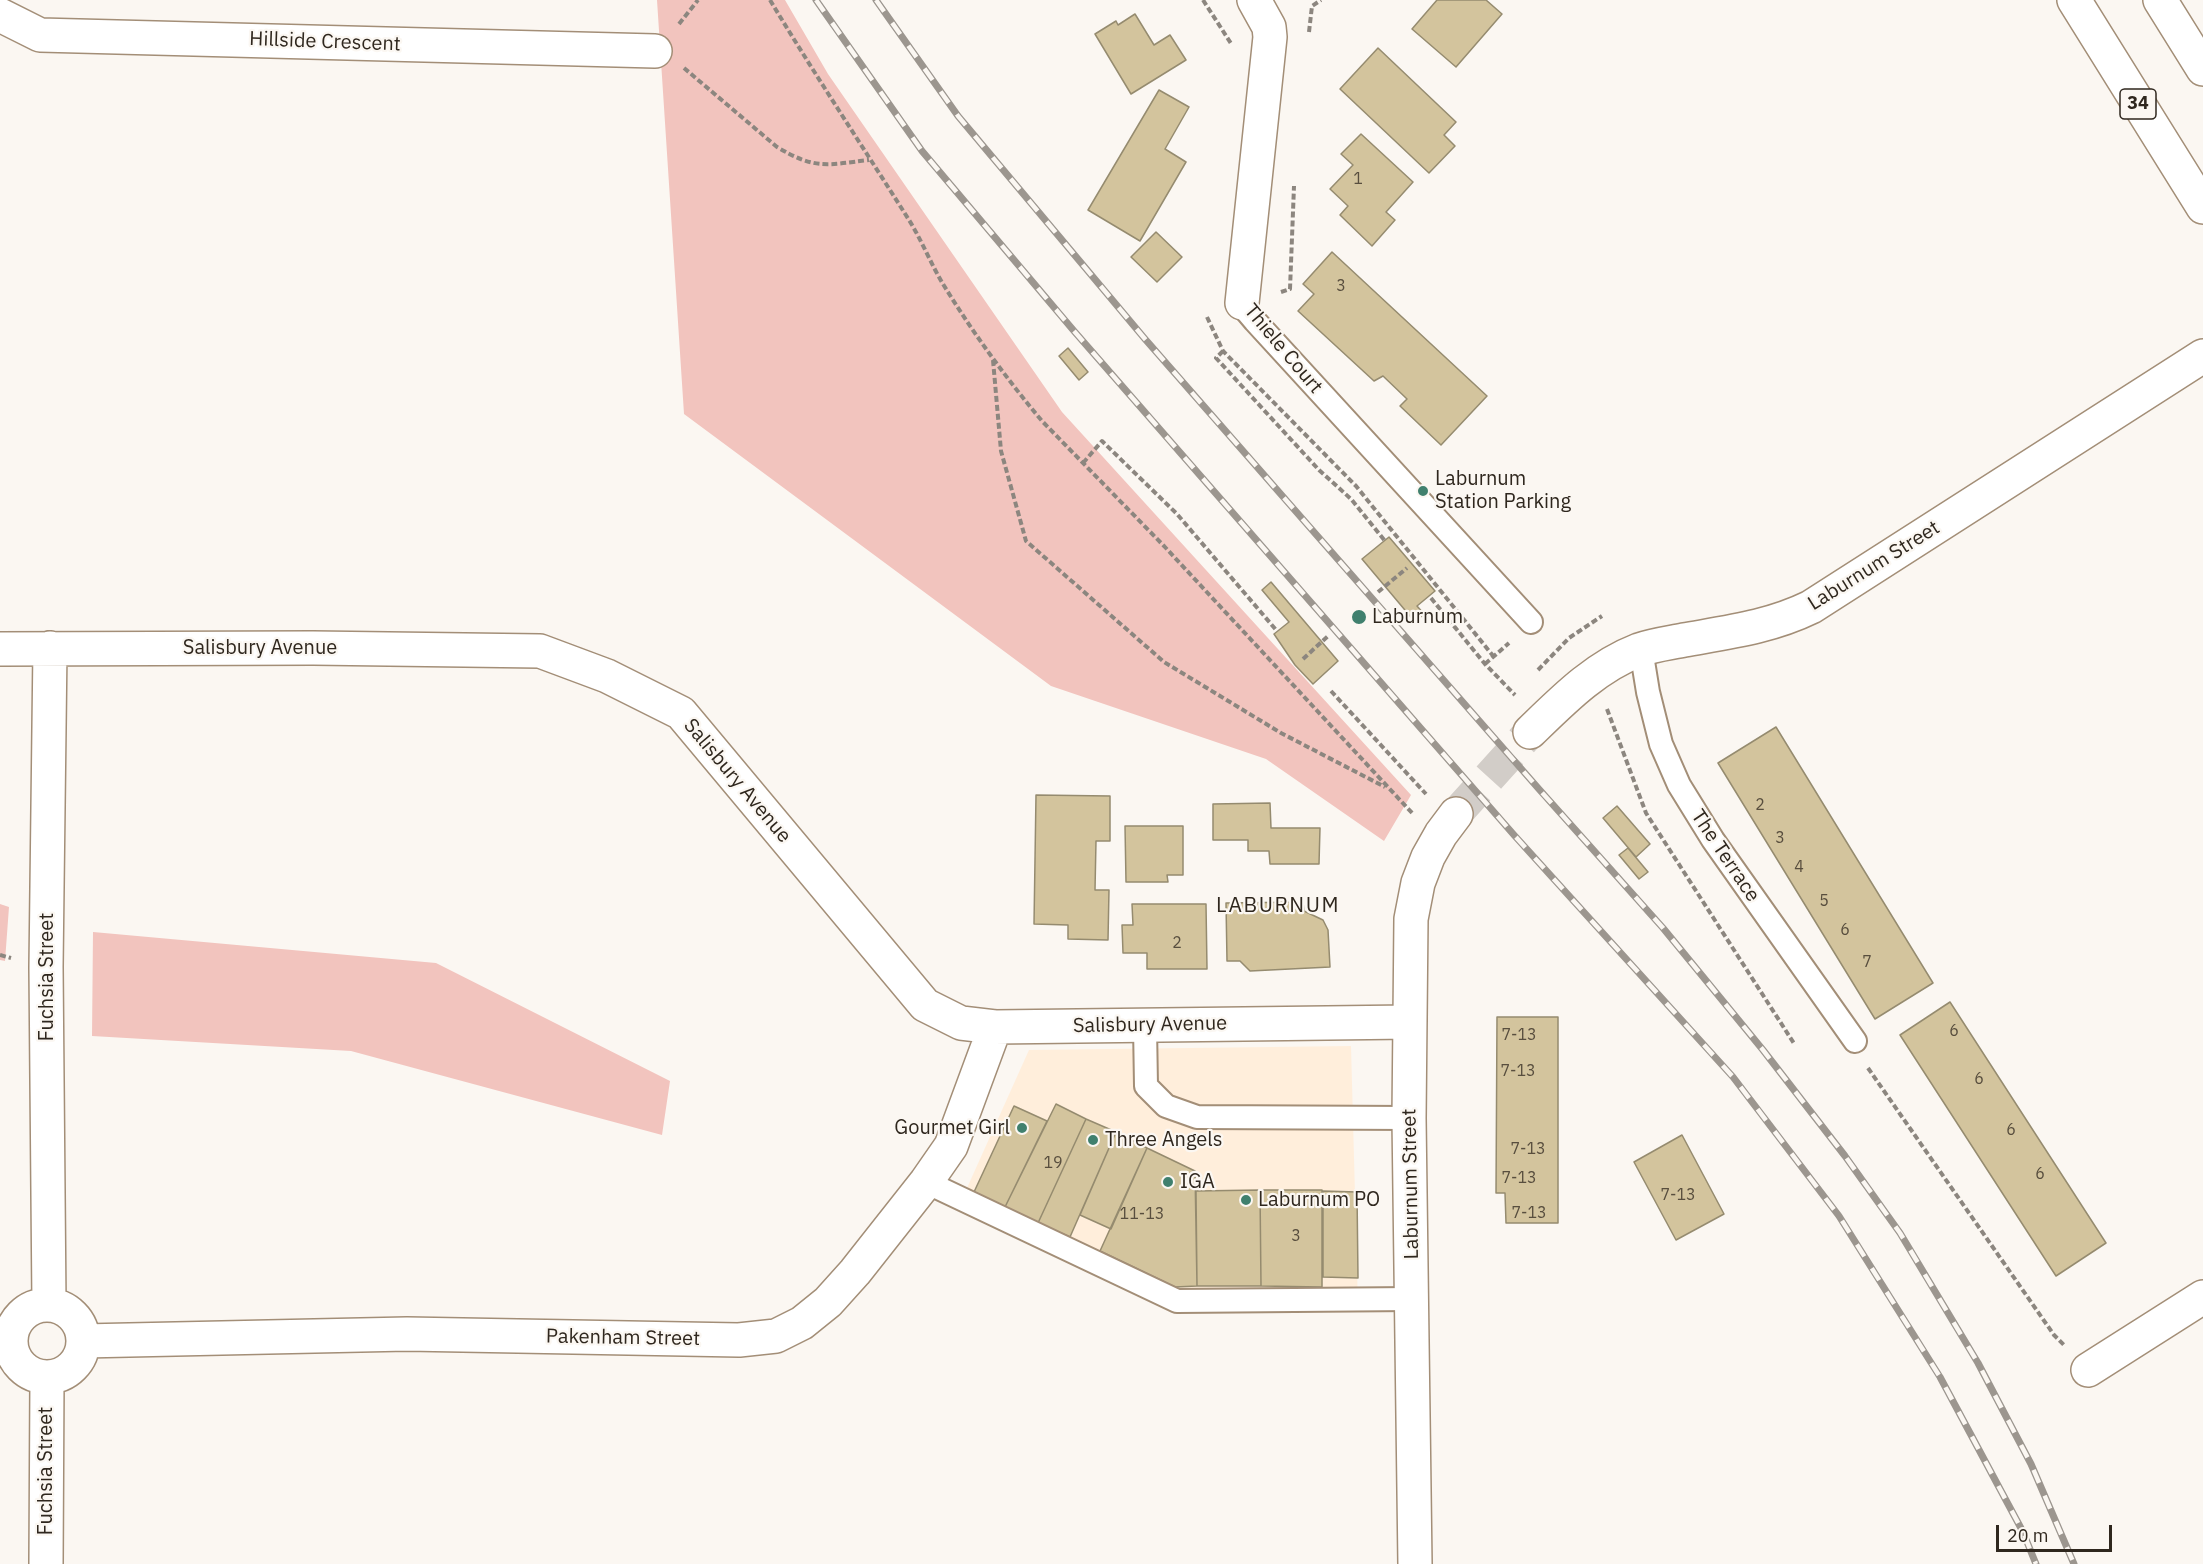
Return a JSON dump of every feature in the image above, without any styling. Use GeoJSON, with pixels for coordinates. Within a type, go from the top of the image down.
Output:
{"type":"FeatureCollection","features":[{"type":"Feature","properties":{"kind":"street","name":"Thiele Court"},"geometry":{"type":"LineString","coordinates":[[1242,303],[1270,37],[1269,27],[1254,0]]}},
{"type":"Feature","properties":{"kind":"street","name":"34"},"geometry":{"type":"LineString","coordinates":[[2074,0],[2203,207]]}},
{"type":"Feature","properties":{"kind":"street"},"geometry":{"type":"LineString","coordinates":[[2160,0],[2203,69]]}},
{"type":"Feature","properties":{"kind":"street","name":"Hillside Crescent"},"geometry":{"type":"LineString","coordinates":[[0,15],[40,35],[655,51]]}},
{"type":"Feature","properties":{"kind":"street","name":"Laburnum Street"},"geometry":{"type":"LineString","coordinates":[[1526,717],[1574,690],[1599,670],[1641,649],[1767,625],[1812,607],[2203,356]]}},
{"type":"Feature","properties":{"kind":"street","name":"Fuchsia Street"},"geometry":{"type":"LineString","coordinates":[[49,1305],[46,968],[50,648]]}},
{"type":"Feature","properties":{"kind":"street","name":"Salisbury Avenue"},"geometry":{"type":"LineString","coordinates":[[0,649],[313,648],[540,651],[607,676],[681,714],[925,1005],[961,1023],[995,1028],[1410,1022]]}},
{"type":"Feature","properties":{"kind":"street","name":"Laburnum Street"},"geometry":{"type":"LineString","coordinates":[[1415,1564],[1409,1118],[1411,918],[1428,857],[1456,814]]}},
{"type":"Feature","properties":{"kind":"street","name":"Pakenham Street"},"geometry":{"type":"LineString","coordinates":[[83,1341],[407,1334],[739,1340],[776,1335],[802,1323],[828,1302],[855,1272],[926,1182],[951,1146],[995,1028]]}},
{"type":"Feature","properties":{"kind":"street"},"geometry":{"type":"LineString","coordinates":[[2088,1370],[2203,1297]]}},
{"type":"Feature","properties":{"kind":"street"},"geometry":{"type":"LineString","coordinates":[[49,1305],[60,1307],[77,1321],[83,1341],[82,1351],[72,1367],[65,1373],[47,1378],[26,1370],[18,1362],[6,1341],[18,1320],[27,1312],[49,1305]]}},
{"type":"Feature","properties":{"kind":"street","name":"Fuchsia Street"},"geometry":{"type":"LineString","coordinates":[[46,1564],[47,1378]]}},
{"type":"Feature","properties":{"kind":"lane","name":"Thiele Court"},"geometry":{"type":"LineString","coordinates":[[1242,303],[1244,309],[1531,622]]}},
{"type":"Feature","properties":{"kind":"lane","name":"The Terrace"},"geometry":{"type":"LineString","coordinates":[[1641,649],[1648,692],[1661,744],[1679,785],[1713,840],[1855,1041]]}},
{"type":"Feature","properties":{"kind":"lane"},"geometry":{"type":"LineString","coordinates":[[1145,1026],[1146,1086],[1166,1106],[1197,1117],[1409,1118]]}},
{"type":"Feature","properties":{"kind":"lane"},"geometry":{"type":"LineString","coordinates":[[926,1182],[1177,1301],[1412,1299]]}},
{"type":"Feature","properties":{"kind":"path"},"geometry":{"type":"LineString","coordinates":[[770,0],[922,242],[944,286],[993,359],[1042,422],[1164,546],[1388,788],[1281,734],[1164,662],[1026,542],[1001,451],[993,359]]}},
{"type":"Feature","properties":{"kind":"path"},"geometry":{"type":"LineString","coordinates":[[1203,0],[1232,45]]}},
{"type":"Feature","properties":{"kind":"path"},"geometry":{"type":"LineString","coordinates":[[655,51],[662,49],[777,147],[791,155],[815,165],[869,160]]}},
{"type":"Feature","properties":{"kind":"path"},"geometry":{"type":"LineString","coordinates":[[1242,303],[1206,308],[1208,322],[1223,351],[1356,486],[1494,657]]}},
{"type":"Feature","properties":{"kind":"path"},"geometry":{"type":"LineString","coordinates":[[1223,351],[1216,357],[1319,470],[1351,499],[1385,541]]}},
{"type":"Feature","properties":{"kind":"path"},"geometry":{"type":"LineString","coordinates":[[1083,463],[1102,441],[1178,514],[1277,631]]}},
{"type":"Feature","properties":{"kind":"path"},"geometry":{"type":"LineString","coordinates":[[1378,592],[1407,568]]}},
{"type":"Feature","properties":{"kind":"path"},"geometry":{"type":"LineString","coordinates":[[1431,598],[1485,664],[1515,695],[1526,717]]}},
{"type":"Feature","properties":{"kind":"path"},"geometry":{"type":"LineString","coordinates":[[1536,673],[1569,638],[1602,616]]}},
{"type":"Feature","properties":{"kind":"path"},"geometry":{"type":"LineString","coordinates":[[1303,659],[1328,636]]}},
{"type":"Feature","properties":{"kind":"path"},"geometry":{"type":"LineString","coordinates":[[1599,670],[1605,705],[1646,813],[1795,1045]]}},
{"type":"Feature","properties":{"kind":"path"},"geometry":{"type":"LineString","coordinates":[[1515,695],[1522,687]]}},
{"type":"Feature","properties":{"kind":"path"},"geometry":{"type":"LineString","coordinates":[[1331,691],[1427,795]]}},
{"type":"Feature","properties":{"kind":"path"},"geometry":{"type":"LineString","coordinates":[[1855,1041],[1852,1045],[2054,1335],[2088,1370]]}},
{"type":"Feature","properties":{"kind":"shaded area"},"geometry":{"type":"Polygon","coordinates":[[[657,0],[785,0],[828,74],[1062,412],[1411,795],[1384,841],[1266,759],[1051,686],[684,414],[657,0]]]}},
{"type":"Feature","properties":{"kind":"shaded area"},"geometry":{"type":"Polygon","coordinates":[[[0,904],[9,907],[5,961],[0,960],[0,904]]]}},
{"type":"Feature","properties":{"kind":"shaded area"},"geometry":{"type":"Polygon","coordinates":[[[93,932],[436,963],[670,1081],[662,1135],[351,1051],[92,1036],[93,932]]]}},
{"type":"Feature","properties":{"kind":"shaded area"},"geometry":{"type":"Polygon","coordinates":[[[1351,1046],[1358,1306],[1177,1308],[958,1208],[1029,1050],[1351,1046]]]}},
{"type":"Feature","properties":{"kind":"building"},"geometry":{"type":"Polygon","coordinates":[[[1437,0],[1486,0],[1502,14],[1456,67],[1412,29],[1437,0]]]}},
{"type":"Feature","properties":{"kind":"building"},"geometry":{"type":"Polygon","coordinates":[[[1135,14],[1154,45],[1170,35],[1186,60],[1131,94],[1095,34],[1116,21],[1118,25],[1135,14]]]}},
{"type":"Feature","properties":{"kind":"building"},"geometry":{"type":"Polygon","coordinates":[[[1378,48],[1456,122],[1444,135],[1455,146],[1429,173],[1340,89],[1378,48]]]}},
{"type":"Feature","properties":{"kind":"building"},"geometry":{"type":"Polygon","coordinates":[[[1159,90],[1189,107],[1165,149],[1186,162],[1140,241],[1088,210],[1159,90]]]}},
{"type":"Feature","properties":{"kind":"building"},"geometry":{"type":"Polygon","coordinates":[[[1361,134],[1413,182],[1386,212],[1395,220],[1372,246],[1340,215],[1348,206],[1330,189],[1353,165],[1341,154],[1361,134]]]}},
{"type":"Feature","properties":{"kind":"building"},"geometry":{"type":"Polygon","coordinates":[[[1156,232],[1182,257],[1157,282],[1131,257],[1156,232]]]}},
{"type":"Feature","properties":{"kind":"building"},"geometry":{"type":"Polygon","coordinates":[[[1332,252],[1487,396],[1441,445],[1400,406],[1407,399],[1383,376],[1374,381],[1298,311],[1314,294],[1303,284],[1332,252]]]}},
{"type":"Feature","properties":{"kind":"building"},"geometry":{"type":"Polygon","coordinates":[[[1068,348],[1088,372],[1079,380],[1059,356],[1068,348]]]}},
{"type":"Feature","properties":{"kind":"building"},"geometry":{"type":"Polygon","coordinates":[[[1389,537],[1435,591],[1417,606],[1424,614],[1415,622],[1362,559],[1389,537]]]}},
{"type":"Feature","properties":{"kind":"building"},"geometry":{"type":"Polygon","coordinates":[[[1271,582],[1338,661],[1313,684],[1295,665],[1274,634],[1289,622],[1262,590],[1271,582]]]}},
{"type":"Feature","properties":{"kind":"building"},"geometry":{"type":"Polygon","coordinates":[[[1776,727],[1933,983],[1875,1019],[1718,763],[1776,727]]]}},
{"type":"Feature","properties":{"kind":"building"},"geometry":{"type":"Polygon","coordinates":[[[1036,795],[1110,796],[1110,841],[1096,841],[1095,890],[1109,890],[1108,940],[1068,939],[1068,925],[1034,924],[1036,795]]]}},
{"type":"Feature","properties":{"kind":"building"},"geometry":{"type":"Polygon","coordinates":[[[1270,803],[1271,828],[1320,828],[1319,864],[1270,864],[1269,851],[1248,851],[1248,840],[1213,840],[1213,804],[1270,803]]]}},
{"type":"Feature","properties":{"kind":"building"},"geometry":{"type":"Polygon","coordinates":[[[1617,806],[1650,844],[1636,857],[1603,818],[1617,806]]]}},
{"type":"Feature","properties":{"kind":"building"},"geometry":{"type":"Polygon","coordinates":[[[1125,826],[1183,826],[1183,875],[1167,875],[1168,882],[1126,882],[1125,826]]]}},
{"type":"Feature","properties":{"kind":"building"},"geometry":{"type":"Polygon","coordinates":[[[1628,848],[1648,872],[1639,879],[1619,855],[1628,848]]]}},
{"type":"Feature","properties":{"kind":"building"},"geometry":{"type":"Polygon","coordinates":[[[1303,902],[1304,911],[1323,920],[1328,930],[1330,967],[1250,971],[1240,961],[1227,961],[1226,903],[1303,902]]]}},
{"type":"Feature","properties":{"kind":"building"},"geometry":{"type":"Polygon","coordinates":[[[1132,904],[1206,904],[1207,969],[1147,969],[1147,953],[1123,953],[1122,925],[1133,925],[1132,904]]]}},
{"type":"Feature","properties":{"kind":"building"},"geometry":{"type":"Polygon","coordinates":[[[1950,1002],[2106,1243],[2056,1276],[1900,1035],[1950,1002]]]}},
{"type":"Feature","properties":{"kind":"building"},"geometry":{"type":"Polygon","coordinates":[[[1497,1017],[1558,1017],[1558,1223],[1506,1223],[1505,1193],[1496,1193],[1497,1017]]]}},
{"type":"Feature","properties":{"kind":"building"},"geometry":{"type":"Polygon","coordinates":[[[1056,1104],[1086,1119],[1038,1223],[1005,1207],[1056,1104]]]}},
{"type":"Feature","properties":{"kind":"building"},"geometry":{"type":"Polygon","coordinates":[[[1014,1106],[1047,1121],[1005,1207],[974,1192],[1014,1106]]]}},
{"type":"Feature","properties":{"kind":"building"},"geometry":{"type":"Polygon","coordinates":[[[1086,1119],[1116,1132],[1070,1237],[1038,1223],[1086,1119]]]}},
{"type":"Feature","properties":{"kind":"building"},"geometry":{"type":"Polygon","coordinates":[[[1116,1132],[1147,1148],[1111,1229],[1080,1215],[1116,1132]]]}},
{"type":"Feature","properties":{"kind":"building"},"geometry":{"type":"Polygon","coordinates":[[[1682,1135],[1724,1214],[1676,1240],[1634,1162],[1682,1135]]]}},
{"type":"Feature","properties":{"kind":"building"},"geometry":{"type":"Polygon","coordinates":[[[1147,1148],[1195,1171],[1197,1286],[1175,1287],[1100,1251],[1147,1148]]]}},
{"type":"Feature","properties":{"kind":"building"},"geometry":{"type":"Polygon","coordinates":[[[1260,1190],[1322,1190],[1322,1287],[1261,1286],[1260,1190]]]}},
{"type":"Feature","properties":{"kind":"building"},"geometry":{"type":"Polygon","coordinates":[[[1260,1190],[1261,1286],[1197,1286],[1196,1191],[1260,1190]]]}},
{"type":"Feature","properties":{"kind":"building"},"geometry":{"type":"Polygon","coordinates":[[[1323,1191],[1357,1192],[1358,1278],[1323,1277],[1323,1191]]]}},
{"type":"Feature","properties":{"kind":"tunnel"},"geometry":{"type":"LineString","coordinates":[[1456,814],[1530,732]]}},
{"type":"Feature","properties":{"kind":"railway"},"geometry":{"type":"LineString","coordinates":[[816,0],[922,151],[1074,331],[1514,835],[1733,1077],[1839,1216],[1940,1377],[2023,1532],[2036,1564]]}},
{"type":"Feature","properties":{"kind":"railway"},"geometry":{"type":"LineString","coordinates":[[876,0],[958,116],[1145,339],[1663,928],[1763,1050],[1845,1156],[1900,1233],[1978,1363],[2031,1464],[2074,1564]]}},
{"type":"Feature","properties":{"kind":"place","name":"Laburnum Station Parking"},"geometry":{"type":"Point","coordinates":[1423,491]}},
{"type":"Feature","properties":{"kind":"place","name":"Laburnum"},"geometry":{"type":"Point","coordinates":[1359,617]}},
{"type":"Feature","properties":{"kind":"place","name":"Gourmet Girl"},"geometry":{"type":"Point","coordinates":[1022,1128]}},
{"type":"Feature","properties":{"kind":"place","name":"Three Angels"},"geometry":{"type":"Point","coordinates":[1093,1140]}},
{"type":"Feature","properties":{"kind":"place","name":"IGA"},"geometry":{"type":"Point","coordinates":[1168,1182]}},
{"type":"Feature","properties":{"kind":"place","name":"Laburnum PO"},"geometry":{"type":"Point","coordinates":[1246,1200]}},
{"type":"Feature","properties":{"kind":"district","name":"LABURNUM"},"geometry":{"type":"Point","coordinates":[1278,906]}}]}
